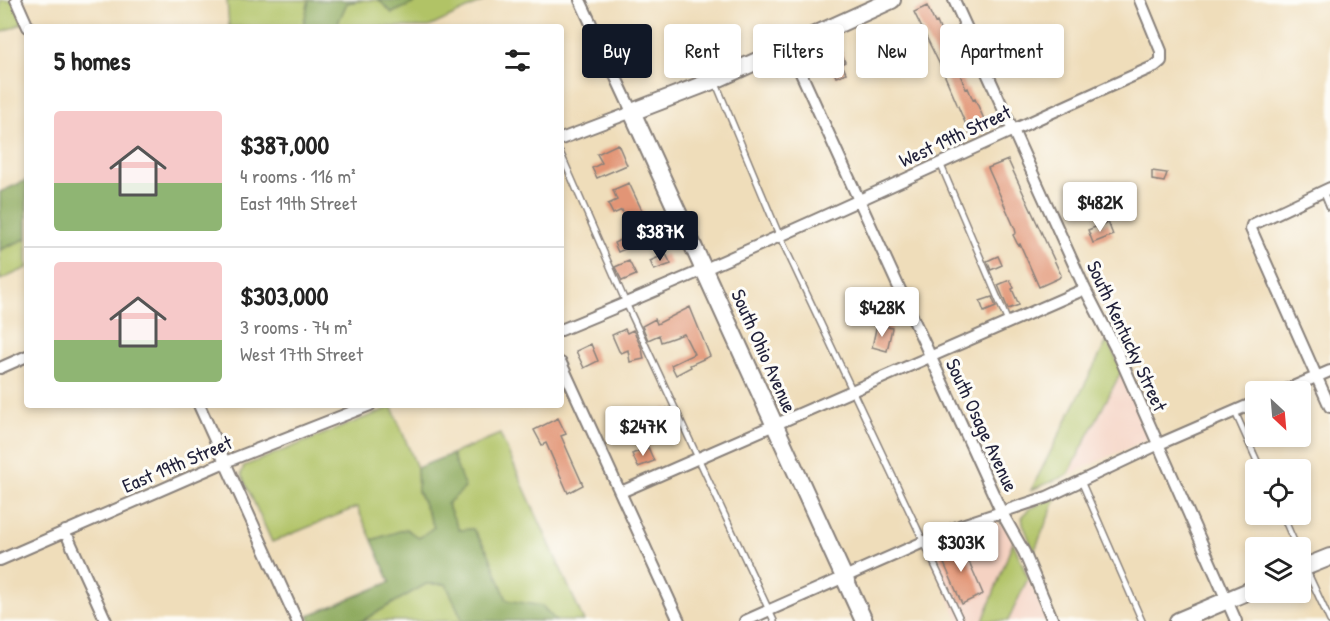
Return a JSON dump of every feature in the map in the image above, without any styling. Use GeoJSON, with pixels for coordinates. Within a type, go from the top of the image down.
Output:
{"type":"FeatureCollection","features":[{"type":"Feature","properties":{"kind":"street"},"geometry":{"type":"LineString","coordinates":[[16,0],[27,24]]}},
{"type":"Feature","properties":{"kind":"street","name":"South Ohio Avenue"},"geometry":{"type":"LineString","coordinates":[[580,0],[864,621]]}},
{"type":"Feature","properties":{"kind":"street"},"geometry":{"type":"LineString","coordinates":[[839,24],[892,0]]}},
{"type":"Feature","properties":{"kind":"street","name":"South Kentucky Street"},"geometry":{"type":"LineString","coordinates":[[954,0],[1085,289],[1118,353],[1236,621]]}},
{"type":"Feature","properties":{"kind":"street","name":"West 19th Street"},"geometry":{"type":"LineString","coordinates":[[705,270],[1155,66],[1161,61],[1162,56],[1140,0]]}},
{"type":"Feature","properties":{"kind":"street"},"geometry":{"type":"LineString","coordinates":[[564,138],[753,63]]}},
{"type":"Feature","properties":{"kind":"street","name":"South Osage Avenue"},"geometry":{"type":"LineString","coordinates":[[803,78],[1002,513],[1024,552],[1053,621]]}},
{"type":"Feature","properties":{"kind":"street"},"geometry":{"type":"LineString","coordinates":[[1326,190],[1252,225],[1251,229],[1330,407]]}},
{"type":"Feature","properties":{"kind":"street"},"geometry":{"type":"LineString","coordinates":[[564,329],[705,270]]}},
{"type":"Feature","properties":{"kind":"street"},"geometry":{"type":"LineString","coordinates":[[621,492],[1085,289]]}},
{"type":"Feature","properties":{"kind":"street"},"geometry":{"type":"LineString","coordinates":[[0,368],[24,357]]}},
{"type":"Feature","properties":{"kind":"street"},"geometry":{"type":"LineString","coordinates":[[564,369],[679,621]]}},
{"type":"Feature","properties":{"kind":"street"},"geometry":{"type":"LineString","coordinates":[[1305,381],[1330,371]]}},
{"type":"Feature","properties":{"kind":"street"},"geometry":{"type":"LineString","coordinates":[[745,621],[962,525],[1047,497],[1245,406]]}},
{"type":"Feature","properties":{"kind":"street"},"geometry":{"type":"LineString","coordinates":[[200,408],[297,621]]}},
{"type":"Feature","properties":{"kind":"street","name":"East 19th Street"},"geometry":{"type":"LineString","coordinates":[[0,560],[225,462],[362,408]]}},
{"type":"Feature","properties":{"kind":"street"},"geometry":{"type":"LineString","coordinates":[[65,531],[106,621]]}},
{"type":"Feature","properties":{"kind":"street"},"geometry":{"type":"LineString","coordinates":[[1311,561],[1330,556]]}},
{"type":"Feature","properties":{"kind":"street"},"geometry":{"type":"LineString","coordinates":[[1178,621],[1245,593]]}},
{"type":"Feature","properties":{"kind":"lane"},"geometry":{"type":"LineString","coordinates":[[715,80],[780,237],[960,621]]}},
{"type":"Feature","properties":{"kind":"lane"},"geometry":{"type":"LineString","coordinates":[[564,161],[626,303],[774,621]]}},
{"type":"Feature","properties":{"kind":"lane"},"geometry":{"type":"LineString","coordinates":[[940,163],[1008,322]]}},
{"type":"Feature","properties":{"kind":"lane"},"geometry":{"type":"LineString","coordinates":[[1326,190],[1330,208]]}},
{"type":"Feature","properties":{"kind":"lane"},"geometry":{"type":"LineString","coordinates":[[1234,410],[1256,459]]}},
{"type":"Feature","properties":{"kind":"lane"},"geometry":{"type":"LineString","coordinates":[[1081,481],[1142,621]]}},
{"type":"Feature","properties":{"kind":"lane"},"geometry":{"type":"LineString","coordinates":[[1311,582],[1330,621]]}},
{"type":"Feature","properties":{"kind":"shaded area"},"geometry":{"type":"Polygon","coordinates":[[[1122,370],[1147,430],[1147,438],[1068,475],[1122,370]]]}},
{"type":"Feature","properties":{"kind":"shaded area"},"geometry":{"type":"Polygon","coordinates":[[[996,522],[1005,526],[1013,542],[983,621],[959,621],[927,549],[996,522]]]}},
{"type":"Feature","properties":{"kind":"shaded area"},"geometry":{"type":"Polygon","coordinates":[[[1028,578],[1047,621],[1008,621],[1028,578]]]}},
{"type":"Feature","properties":{"kind":"green space"},"geometry":{"type":"Polygon","coordinates":[[[0,0],[13,0],[23,23],[0,33],[0,0]]]}},
{"type":"Feature","properties":{"kind":"green space"},"geometry":{"type":"Polygon","coordinates":[[[227,0],[309,0],[304,24],[229,24],[227,0]]]}},
{"type":"Feature","properties":{"kind":"green space"},"geometry":{"type":"Polygon","coordinates":[[[309,0],[363,0],[347,3],[337,24],[304,24],[309,0]]]}},
{"type":"Feature","properties":{"kind":"green space"},"geometry":{"type":"Polygon","coordinates":[[[379,0],[392,13],[416,0],[486,0],[435,24],[337,24],[347,3],[379,0]]]}},
{"type":"Feature","properties":{"kind":"green space"},"geometry":{"type":"Polygon","coordinates":[[[379,0],[416,0],[416,2],[392,13],[379,0]]]}},
{"type":"Feature","properties":{"kind":"green space"},"geometry":{"type":"Polygon","coordinates":[[[24,181],[24,239],[0,250],[0,192],[24,181]]]}},
{"type":"Feature","properties":{"kind":"green space"},"geometry":{"type":"Polygon","coordinates":[[[24,239],[24,269],[0,280],[0,250],[24,239]]]}},
{"type":"Feature","properties":{"kind":"green space"},"geometry":{"type":"Polygon","coordinates":[[[1107,341],[1122,370],[1068,475],[1031,490],[1107,341]]]}},
{"type":"Feature","properties":{"kind":"green space"},"geometry":{"type":"Polygon","coordinates":[[[392,408],[417,468],[418,491],[434,527],[419,538],[406,529],[372,540],[357,507],[272,542],[241,474],[244,466],[392,408]]]}},
{"type":"Feature","properties":{"kind":"green space"},"geometry":{"type":"Polygon","coordinates":[[[500,434],[584,621],[556,621],[542,606],[507,601],[488,552],[473,529],[459,530],[447,504],[464,488],[452,454],[500,434]]]}},
{"type":"Feature","properties":{"kind":"green space"},"geometry":{"type":"Polygon","coordinates":[[[452,454],[465,488],[447,504],[459,530],[473,529],[488,552],[507,600],[542,606],[556,621],[463,621],[446,584],[426,584],[362,621],[310,621],[308,616],[390,582],[372,540],[406,529],[419,538],[434,527],[418,491],[417,468],[452,454]]]}},
{"type":"Feature","properties":{"kind":"green space"},"geometry":{"type":"Polygon","coordinates":[[[1057,496],[1034,552],[1022,516],[1029,509],[1057,496]]]}},
{"type":"Feature","properties":{"kind":"green space"},"geometry":{"type":"Polygon","coordinates":[[[1013,542],[1028,578],[1008,621],[983,621],[1013,542]]]}},
{"type":"Feature","properties":{"kind":"green space"},"geometry":{"type":"Polygon","coordinates":[[[426,584],[446,584],[463,621],[362,621],[426,584]]]}},
{"type":"Feature","properties":{"kind":"building"},"geometry":{"type":"Polygon","coordinates":[[[927,6],[935,23],[937,22],[940,29],[940,65],[928,41],[928,24],[920,24],[914,12],[927,6]]]}},
{"type":"Feature","properties":{"kind":"building"},"geometry":{"type":"Polygon","coordinates":[[[946,78],[961,78],[973,100],[975,99],[987,126],[970,134],[946,78]]]}},
{"type":"Feature","properties":{"kind":"building"},"geometry":{"type":"Polygon","coordinates":[[[618,144],[627,165],[597,178],[592,168],[602,163],[597,154],[618,144]]]}},
{"type":"Feature","properties":{"kind":"building"},"geometry":{"type":"Polygon","coordinates":[[[1008,160],[1061,275],[1039,287],[1020,244],[1018,245],[1013,235],[1016,233],[1015,229],[988,168],[1008,160]]]}},
{"type":"Feature","properties":{"kind":"building"},"geometry":{"type":"Polygon","coordinates":[[[1152,171],[1167,173],[1164,182],[1152,180],[1152,171]]]}},
{"type":"Feature","properties":{"kind":"building"},"geometry":{"type":"Polygon","coordinates":[[[629,183],[654,236],[618,252],[614,243],[632,234],[622,210],[613,214],[608,204],[617,200],[613,190],[629,183]]]}},
{"type":"Feature","properties":{"kind":"building"},"geometry":{"type":"Polygon","coordinates":[[[1108,222],[1113,235],[1093,243],[1088,230],[1108,222]]]}},
{"type":"Feature","properties":{"kind":"building"},"geometry":{"type":"Polygon","coordinates":[[[666,254],[671,264],[654,270],[650,261],[666,254]]]}},
{"type":"Feature","properties":{"kind":"building"},"geometry":{"type":"Polygon","coordinates":[[[998,256],[1002,265],[991,270],[987,261],[998,256]]]}},
{"type":"Feature","properties":{"kind":"building"},"geometry":{"type":"Polygon","coordinates":[[[629,261],[636,275],[622,281],[615,267],[629,261]]]}},
{"type":"Feature","properties":{"kind":"building"},"geometry":{"type":"Polygon","coordinates":[[[1010,280],[1019,305],[1008,309],[998,285],[1010,280]]]}},
{"type":"Feature","properties":{"kind":"building"},"geometry":{"type":"Polygon","coordinates":[[[992,297],[996,307],[984,312],[980,301],[992,297]]]}},
{"type":"Feature","properties":{"kind":"building"},"geometry":{"type":"Polygon","coordinates":[[[690,307],[710,356],[690,365],[691,367],[676,375],[671,365],[694,354],[684,334],[661,342],[659,335],[648,340],[642,326],[655,319],[657,324],[690,307]]]}},
{"type":"Feature","properties":{"kind":"building"},"geometry":{"type":"Polygon","coordinates":[[[877,324],[892,328],[887,351],[872,347],[877,324]]]}},
{"type":"Feature","properties":{"kind":"building"},"geometry":{"type":"Polygon","coordinates":[[[625,329],[627,333],[633,330],[644,359],[630,362],[628,350],[621,353],[619,351],[612,335],[625,329]]]}},
{"type":"Feature","properties":{"kind":"building"},"geometry":{"type":"Polygon","coordinates":[[[591,344],[598,361],[584,368],[576,351],[591,344]]]}},
{"type":"Feature","properties":{"kind":"building"},"geometry":{"type":"Polygon","coordinates":[[[667,408],[674,422],[666,426],[658,412],[667,408]]]}},
{"type":"Feature","properties":{"kind":"building"},"geometry":{"type":"Polygon","coordinates":[[[558,418],[566,434],[561,436],[583,485],[568,493],[546,443],[542,445],[534,430],[558,418]]]}},
{"type":"Feature","properties":{"kind":"building"},"geometry":{"type":"Polygon","coordinates":[[[648,447],[654,461],[638,467],[632,454],[648,447]]]}},
{"type":"Feature","properties":{"kind":"building"},"geometry":{"type":"Polygon","coordinates":[[[961,543],[983,594],[962,604],[939,552],[961,543]]]}}]}
